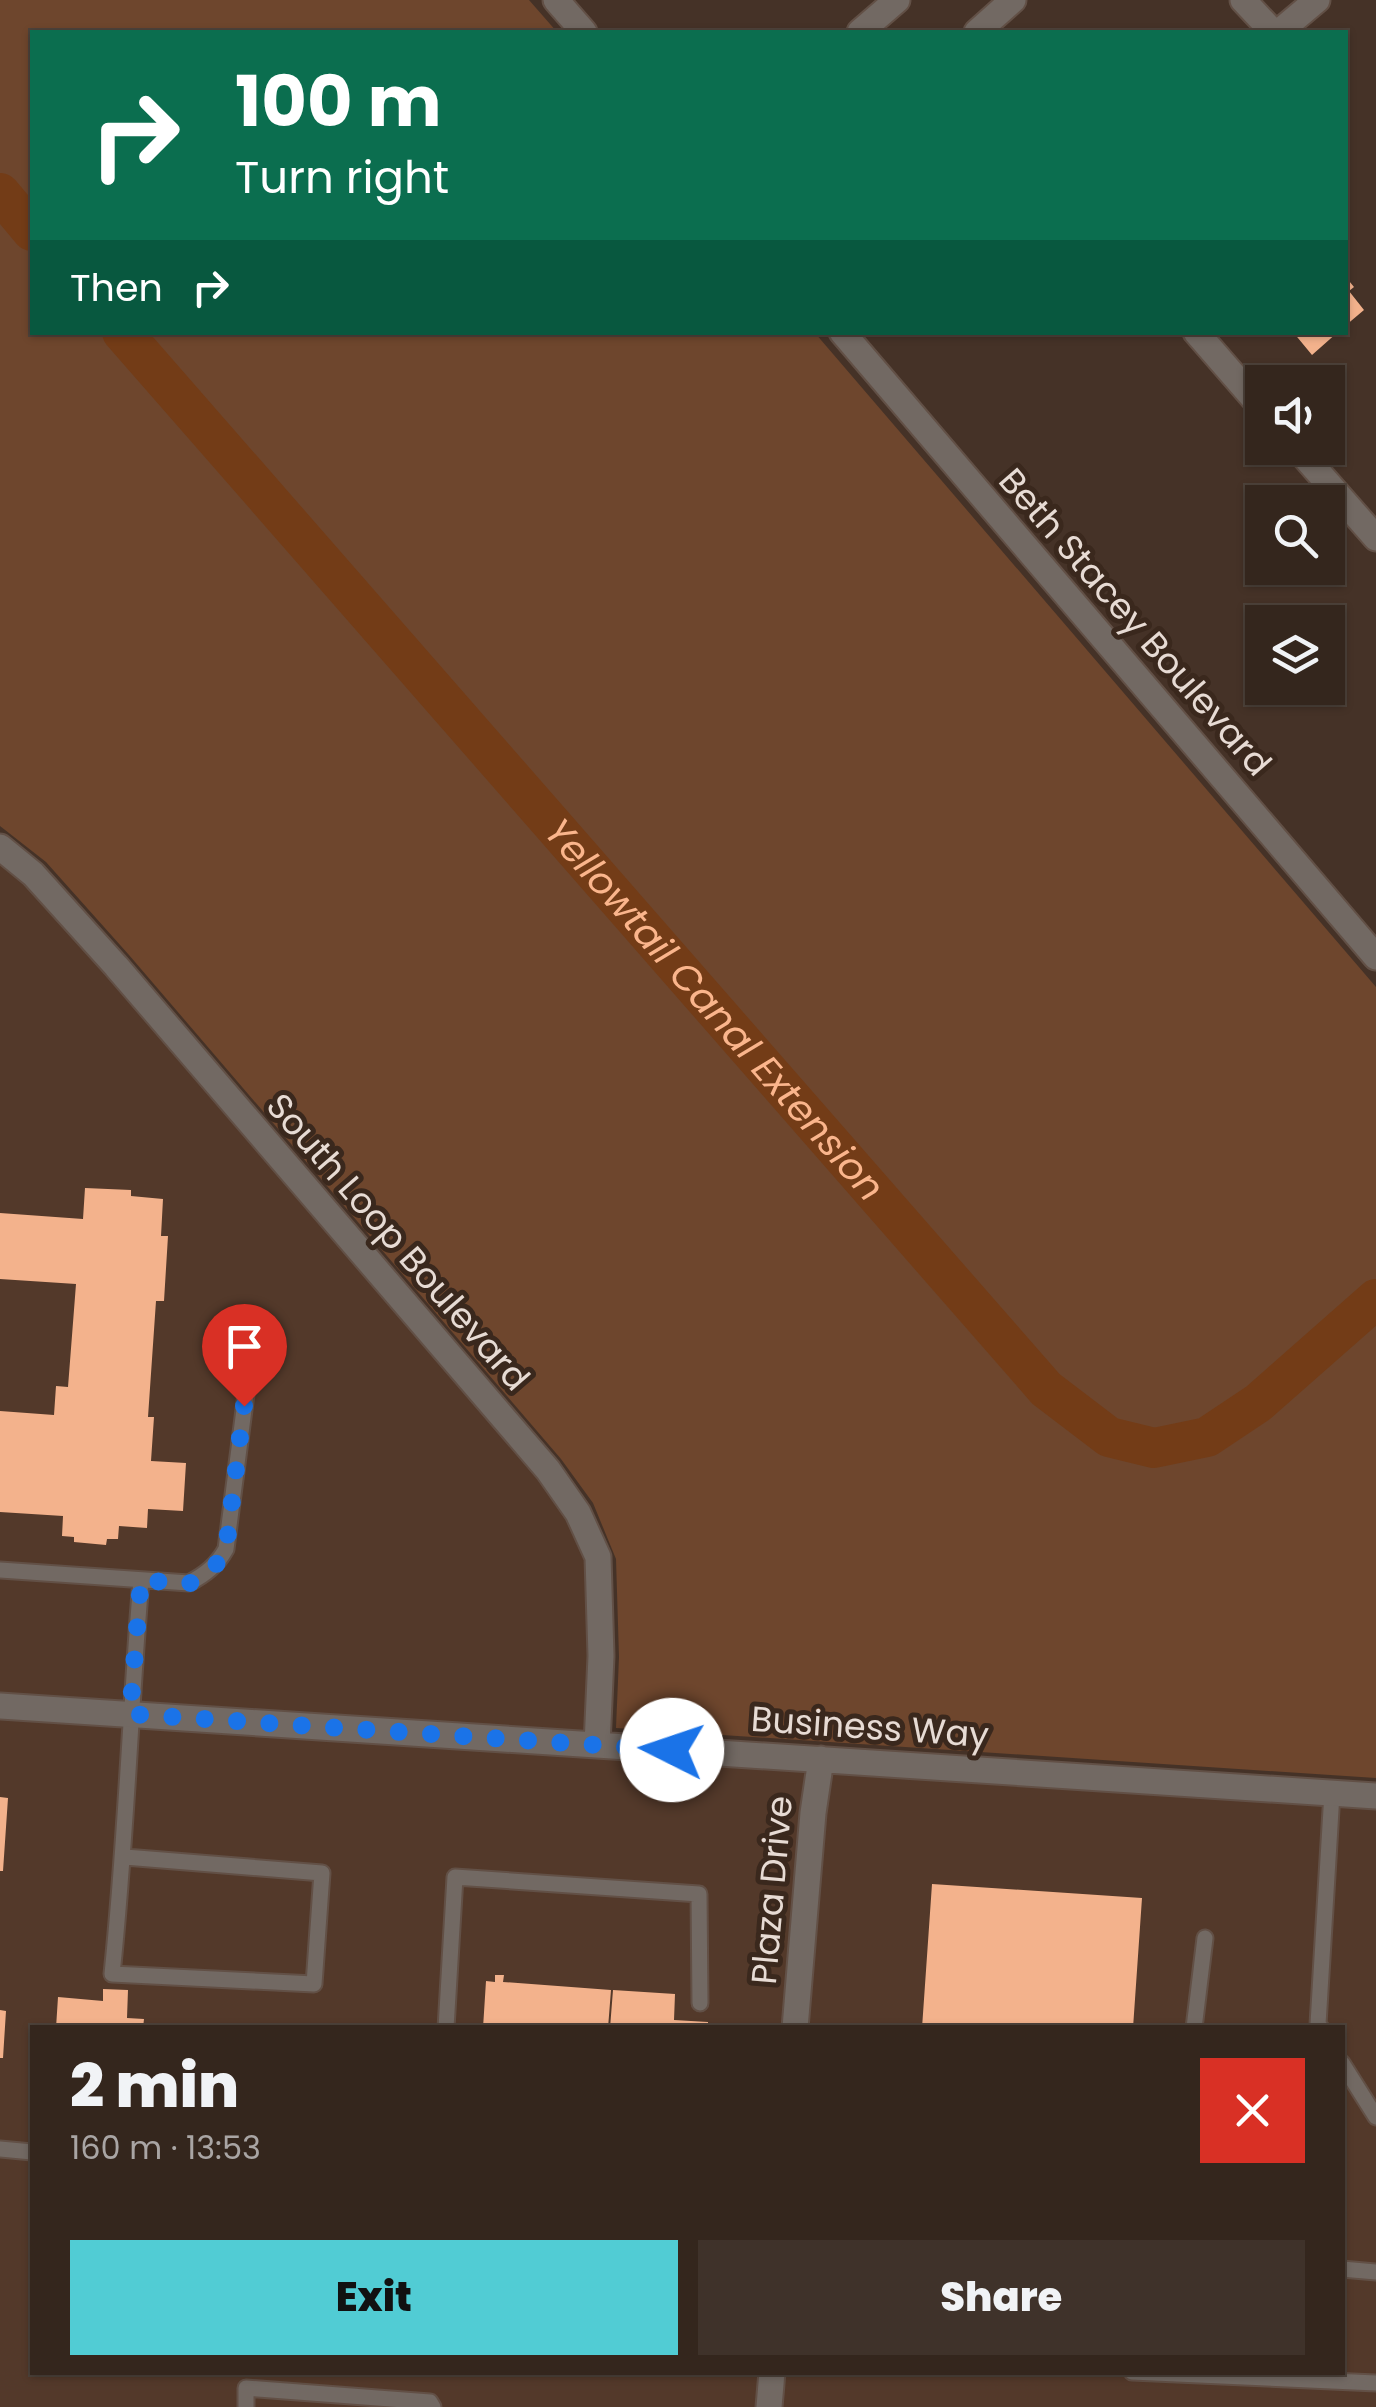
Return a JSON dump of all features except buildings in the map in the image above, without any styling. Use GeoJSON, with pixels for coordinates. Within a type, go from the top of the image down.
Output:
{"type":"FeatureCollection","features":[{"type":"Feature","properties":{"kind":"street"},"geometry":{"type":"LineString","coordinates":[[556,0],[582,30]]}},
{"type":"Feature","properties":{"kind":"street"},"geometry":{"type":"LineString","coordinates":[[862,30],[897,0]]}},
{"type":"Feature","properties":{"kind":"street"},"geometry":{"type":"LineString","coordinates":[[979,30],[1013,0]]}},
{"type":"Feature","properties":{"kind":"street"},"geometry":{"type":"LineString","coordinates":[[1244,0],[1274,30]]}},
{"type":"Feature","properties":{"kind":"street"},"geometry":{"type":"LineString","coordinates":[[1279,30],[1318,0]]}},
{"type":"Feature","properties":{"kind":"street","name":"Beth Stacey Boulevard"},"geometry":{"type":"LineString","coordinates":[[845,335],[1376,956]]}},
{"type":"Feature","properties":{"kind":"street"},"geometry":{"type":"LineString","coordinates":[[1199,335],[1245,388]]}},
{"type":"Feature","properties":{"kind":"street"},"geometry":{"type":"LineString","coordinates":[[1312,465],[1376,538]]}},
{"type":"Feature","properties":{"kind":"street","name":"South Loop Boulevard"},"geometry":{"type":"LineString","coordinates":[[0,847],[33,874],[116,966],[548,1470],[578,1513],[598,1557],[602,1656],[598,1745]]}},
{"type":"Feature","properties":{"kind":"street","name":"Business Way"},"geometry":{"type":"LineString","coordinates":[[0,1706],[1376,1796]]}},
{"type":"Feature","properties":{"kind":"street","name":"Plaza Drive"},"geometry":{"type":"LineString","coordinates":[[795,2025],[821,1759]]}},
{"type":"Feature","properties":{"kind":"street"},"geometry":{"type":"LineString","coordinates":[[770,2407],[772,2375]]}},
{"type":"Feature","properties":{"kind":"lane"},"geometry":{"type":"LineString","coordinates":[[0,1570],[189,1584],[219,1562],[226,1549],[249,1371]]}},
{"type":"Feature","properties":{"kind":"lane"},"geometry":{"type":"LineString","coordinates":[[124,1858],[322,1872],[314,1984],[112,1974],[124,1858],[141,1580]]}},
{"type":"Feature","properties":{"kind":"lane"},"geometry":{"type":"LineString","coordinates":[[1320,2025],[1332,1793]]}},
{"type":"Feature","properties":{"kind":"lane"},"geometry":{"type":"LineString","coordinates":[[446,2025],[455,1877],[699,1894],[700,2003]]}},
{"type":"Feature","properties":{"kind":"lane"},"geometry":{"type":"LineString","coordinates":[[1194,2025],[1205,1938]]}},
{"type":"Feature","properties":{"kind":"lane"},"geometry":{"type":"LineString","coordinates":[[1345,2068],[1376,2117]]}},
{"type":"Feature","properties":{"kind":"lane"},"geometry":{"type":"LineString","coordinates":[[0,2149],[30,2152]]}},
{"type":"Feature","properties":{"kind":"lane"},"geometry":{"type":"LineString","coordinates":[[1345,2269],[1376,2272]]}},
{"type":"Feature","properties":{"kind":"lane"},"geometry":{"type":"LineString","coordinates":[[1199,2375],[1376,2383]]}},
{"type":"Feature","properties":{"kind":"lane"},"geometry":{"type":"LineString","coordinates":[[246,2407],[246,2388],[430,2402],[433,2407]]}},
{"type":"Feature","properties":{"kind":"shaded area"},"geometry":{"type":"Polygon","coordinates":[[[0,0],[529,0],[555,30],[30,30],[30,335],[817,335],[1376,987],[1376,1778],[616,1728],[616,1559],[593,1503],[561,1459],[129,955],[46,862],[0,826],[0,0]]]}},
{"type":"Feature","properties":{"kind":"shaded area"},"geometry":{"type":"Polygon","coordinates":[[[0,847],[548,1470],[598,1557],[598,1745],[1376,1796],[1376,2407],[0,2407],[0,847]]]}},
{"type":"Feature","properties":{"kind":"waterway","name":"Yellowtail Canal Extension"},"geometry":{"type":"LineString","coordinates":[[0,193],[30,229]]}},
{"type":"Feature","properties":{"kind":"waterway","name":"Yellowtail Canal Extension"},"geometry":{"type":"LineString","coordinates":[[125,335],[1046,1389],[1109,1437],[1154,1448],[1207,1437],[1258,1403],[1376,1299]]}},
{"type":"Feature","properties":{"kind":"route"},"geometry":{"type":"LineString","coordinates":[[244,1406],[226,1549],[219,1562],[189,1584],[141,1580],[130,1714],[672,1750]]}}]}
